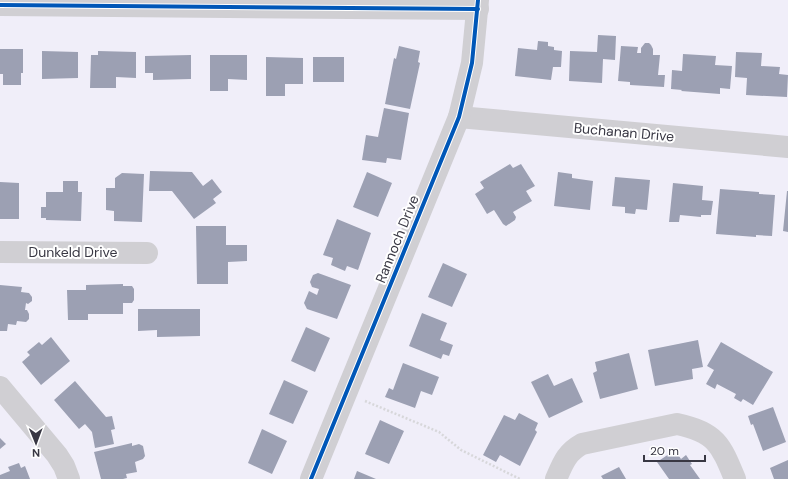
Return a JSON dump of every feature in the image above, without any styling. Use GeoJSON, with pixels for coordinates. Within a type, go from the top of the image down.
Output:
{"type":"FeatureCollection","features":[{"type":"Feature","properties":{"kind":"street"},"geometry":{"type":"LineString","coordinates":[[0,5],[478,4]]}},
{"type":"Feature","properties":{"kind":"street","name":"Rannoch Drive"},"geometry":{"type":"LineString","coordinates":[[311,479],[459,117],[472,62],[478,4]]}},
{"type":"Feature","properties":{"kind":"street","name":"Buchanan Drive"},"geometry":{"type":"LineString","coordinates":[[459,117],[788,147]]}},
{"type":"Feature","properties":{"kind":"street","name":"Dunkeld Drive"},"geometry":{"type":"LineString","coordinates":[[0,252],[147,253]]}},
{"type":"Feature","properties":{"kind":"street"},"geometry":{"type":"LineString","coordinates":[[0,387],[57,455],[64,466],[69,479]]}},
{"type":"Feature","properties":{"kind":"street"},"geometry":{"type":"LineString","coordinates":[[556,479],[566,458],[572,450],[582,444],[677,424],[692,427],[704,432],[716,441],[724,453],[735,479]]}},
{"type":"Feature","properties":{"kind":"path"},"geometry":{"type":"LineString","coordinates":[[346,393],[440,432],[461,450],[520,479]]}},
{"type":"Feature","properties":{"kind":"building"},"geometry":{"type":"Polygon","coordinates":[[[598,35],[616,36],[615,60],[603,59],[602,83],[569,81],[570,51],[597,52],[598,35]]]}},
{"type":"Feature","properties":{"kind":"building"},"geometry":{"type":"Polygon","coordinates":[[[538,41],[548,42],[548,46],[554,47],[554,50],[562,51],[561,67],[553,67],[551,80],[515,76],[518,48],[537,50],[538,41]]]}},
{"type":"Feature","properties":{"kind":"building"},"geometry":{"type":"Polygon","coordinates":[[[645,43],[649,43],[651,45],[653,55],[660,55],[658,75],[665,75],[664,87],[630,85],[630,82],[618,81],[621,46],[638,47],[637,53],[641,53],[641,48],[645,43]]]}},
{"type":"Feature","properties":{"kind":"building"},"geometry":{"type":"Polygon","coordinates":[[[399,46],[420,51],[418,62],[420,63],[410,109],[385,104],[394,58],[396,59],[399,46]]]}},
{"type":"Feature","properties":{"kind":"building"},"geometry":{"type":"Polygon","coordinates":[[[0,49],[23,49],[23,73],[21,73],[21,85],[3,85],[3,74],[0,74],[0,49]]]}},
{"type":"Feature","properties":{"kind":"building"},"geometry":{"type":"Polygon","coordinates":[[[42,51],[78,52],[78,78],[42,79],[42,51]]]}},
{"type":"Feature","properties":{"kind":"building"},"geometry":{"type":"Polygon","coordinates":[[[98,51],[136,52],[136,78],[116,77],[116,88],[90,88],[91,55],[98,55],[98,51]]]}},
{"type":"Feature","properties":{"kind":"building"},"geometry":{"type":"Polygon","coordinates":[[[736,52],[762,53],[761,66],[780,67],[779,74],[788,75],[787,97],[746,95],[747,78],[735,77],[736,52]]]}},
{"type":"Feature","properties":{"kind":"building"},"geometry":{"type":"Polygon","coordinates":[[[683,54],[716,56],[715,65],[732,66],[730,89],[720,88],[720,94],[671,89],[672,70],[682,71],[683,54]]]}},
{"type":"Feature","properties":{"kind":"building"},"geometry":{"type":"Polygon","coordinates":[[[191,55],[191,79],[153,80],[153,73],[145,73],[145,56],[191,55]]]}},
{"type":"Feature","properties":{"kind":"building"},"geometry":{"type":"Polygon","coordinates":[[[210,55],[247,55],[247,80],[228,79],[228,91],[210,91],[210,55]]]}},
{"type":"Feature","properties":{"kind":"building"},"geometry":{"type":"Polygon","coordinates":[[[266,57],[303,58],[303,84],[285,84],[285,96],[266,96],[266,57]]]}},
{"type":"Feature","properties":{"kind":"building"},"geometry":{"type":"Polygon","coordinates":[[[313,57],[344,57],[344,82],[313,82],[313,57]]]}},
{"type":"Feature","properties":{"kind":"building"},"geometry":{"type":"Polygon","coordinates":[[[384,108],[409,113],[401,160],[387,158],[386,163],[362,160],[366,135],[378,137],[384,108]]]}},
{"type":"Feature","properties":{"kind":"building"},"geometry":{"type":"Polygon","coordinates":[[[510,164],[513,168],[521,164],[535,186],[526,191],[532,201],[513,212],[516,217],[515,220],[506,226],[494,210],[487,214],[475,194],[484,188],[480,182],[510,164]]]}},
{"type":"Feature","properties":{"kind":"building"},"geometry":{"type":"Polygon","coordinates":[[[150,171],[192,172],[203,186],[212,179],[222,192],[213,199],[216,203],[194,219],[172,191],[149,191],[150,171]]]}},
{"type":"Feature","properties":{"kind":"building"},"geometry":{"type":"Polygon","coordinates":[[[367,172],[392,183],[378,217],[353,207],[367,172]]]}},
{"type":"Feature","properties":{"kind":"building"},"geometry":{"type":"Polygon","coordinates":[[[558,172],[572,174],[572,178],[593,181],[590,210],[554,206],[558,172]]]}},
{"type":"Feature","properties":{"kind":"building"},"geometry":{"type":"Polygon","coordinates":[[[122,173],[144,174],[142,222],[114,221],[114,211],[106,210],[106,188],[115,188],[115,178],[122,173]]]}},
{"type":"Feature","properties":{"kind":"building"},"geometry":{"type":"Polygon","coordinates":[[[615,177],[650,180],[647,210],[636,209],[635,214],[625,213],[625,207],[612,206],[615,177]]]}},
{"type":"Feature","properties":{"kind":"building"},"geometry":{"type":"Polygon","coordinates":[[[63,181],[78,181],[78,192],[82,192],[81,221],[46,220],[46,218],[41,218],[41,207],[46,207],[46,192],[63,192],[63,181]]]}},
{"type":"Feature","properties":{"kind":"building"},"geometry":{"type":"Polygon","coordinates":[[[0,182],[19,183],[19,219],[0,219],[0,182]]]}},
{"type":"Feature","properties":{"kind":"building"},"geometry":{"type":"Polygon","coordinates":[[[673,183],[703,186],[702,200],[713,201],[711,215],[701,215],[701,217],[680,215],[679,222],[669,222],[673,183]]]}},
{"type":"Feature","properties":{"kind":"building"},"geometry":{"type":"Polygon","coordinates":[[[720,189],[759,192],[759,194],[775,195],[772,236],[756,235],[756,237],[716,234],[720,189]]]}},
{"type":"Feature","properties":{"kind":"building"},"geometry":{"type":"Polygon","coordinates":[[[788,191],[788,232],[783,231],[788,191]]]}},
{"type":"Feature","properties":{"kind":"building"},"geometry":{"type":"Polygon","coordinates":[[[337,219],[371,233],[358,270],[347,266],[345,271],[331,265],[333,258],[323,255],[337,219]]]}},
{"type":"Feature","properties":{"kind":"building"},"geometry":{"type":"Polygon","coordinates":[[[196,226],[226,226],[226,245],[247,245],[247,261],[228,262],[228,284],[197,284],[196,226]]]}},
{"type":"Feature","properties":{"kind":"building"},"geometry":{"type":"Polygon","coordinates":[[[443,263],[467,274],[452,307],[428,297],[443,263]]]}},
{"type":"Feature","properties":{"kind":"building"},"geometry":{"type":"Polygon","coordinates":[[[318,273],[351,285],[337,319],[307,309],[304,303],[309,291],[317,295],[319,289],[312,287],[310,282],[313,275],[318,273]]]}},
{"type":"Feature","properties":{"kind":"building"},"geometry":{"type":"Polygon","coordinates":[[[123,284],[123,286],[132,286],[134,289],[134,300],[132,303],[123,303],[123,314],[88,314],[88,320],[68,320],[67,290],[86,290],[86,285],[123,284]]]}},
{"type":"Feature","properties":{"kind":"building"},"geometry":{"type":"Polygon","coordinates":[[[0,285],[22,287],[21,292],[29,293],[32,297],[32,301],[28,304],[26,303],[25,310],[27,310],[29,314],[29,319],[26,322],[17,321],[16,325],[8,324],[7,331],[0,331],[0,285]]]}},
{"type":"Feature","properties":{"kind":"building"},"geometry":{"type":"Polygon","coordinates":[[[138,309],[200,309],[200,336],[157,337],[157,330],[138,331],[138,309]]]}},
{"type":"Feature","properties":{"kind":"building"},"geometry":{"type":"Polygon","coordinates":[[[422,313],[447,323],[440,340],[453,345],[449,356],[443,354],[441,359],[409,346],[422,313]]]}},
{"type":"Feature","properties":{"kind":"building"},"geometry":{"type":"Polygon","coordinates":[[[306,327],[330,338],[315,372],[291,361],[306,327]]]}},
{"type":"Feature","properties":{"kind":"building"},"geometry":{"type":"Polygon","coordinates":[[[51,337],[70,361],[41,385],[22,362],[30,355],[27,352],[39,342],[42,345],[51,337]]]}},
{"type":"Feature","properties":{"kind":"building"},"geometry":{"type":"Polygon","coordinates":[[[698,340],[703,367],[692,369],[693,379],[655,386],[648,350],[698,340]]]}},
{"type":"Feature","properties":{"kind":"building"},"geometry":{"type":"Polygon","coordinates":[[[721,342],[773,372],[753,405],[743,399],[741,402],[734,398],[736,394],[717,384],[715,389],[706,384],[714,370],[707,366],[721,342]]]}},
{"type":"Feature","properties":{"kind":"building"},"geometry":{"type":"Polygon","coordinates":[[[629,353],[638,389],[600,399],[593,373],[597,371],[595,362],[629,353]]]}},
{"type":"Feature","properties":{"kind":"building"},"geometry":{"type":"Polygon","coordinates":[[[403,363],[439,377],[432,395],[421,391],[415,408],[385,397],[389,388],[393,390],[403,363]]]}},
{"type":"Feature","properties":{"kind":"building"},"geometry":{"type":"Polygon","coordinates":[[[548,374],[554,386],[572,378],[583,402],[549,418],[531,382],[548,374]]]}},
{"type":"Feature","properties":{"kind":"building"},"geometry":{"type":"Polygon","coordinates":[[[284,380],[308,391],[293,424],[269,414],[284,380]]]}},
{"type":"Feature","properties":{"kind":"building"},"geometry":{"type":"Polygon","coordinates":[[[75,381],[106,417],[112,416],[115,429],[111,430],[114,444],[95,448],[92,432],[85,424],[79,429],[54,400],[75,381]]]}},
{"type":"Feature","properties":{"kind":"building"},"geometry":{"type":"Polygon","coordinates":[[[773,407],[786,442],[763,451],[753,424],[751,425],[748,416],[773,407]]]}},
{"type":"Feature","properties":{"kind":"building"},"geometry":{"type":"Polygon","coordinates":[[[519,413],[538,423],[535,430],[537,432],[520,466],[500,455],[496,462],[483,455],[504,415],[515,420],[519,413]]]}},
{"type":"Feature","properties":{"kind":"building"},"geometry":{"type":"Polygon","coordinates":[[[380,420],[404,431],[389,464],[365,454],[380,420]]]}},
{"type":"Feature","properties":{"kind":"building"},"geometry":{"type":"Polygon","coordinates":[[[262,429],[287,441],[272,474],[248,463],[262,429]]]}},
{"type":"Feature","properties":{"kind":"building"},"geometry":{"type":"Polygon","coordinates":[[[0,438],[6,444],[0,449],[0,438]]]}},
{"type":"Feature","properties":{"kind":"building"},"geometry":{"type":"Polygon","coordinates":[[[132,443],[132,446],[139,444],[143,446],[145,456],[143,459],[135,462],[137,472],[126,474],[127,478],[123,479],[101,479],[94,452],[132,443]]]}},
{"type":"Feature","properties":{"kind":"building"},"geometry":{"type":"Polygon","coordinates":[[[675,450],[681,459],[686,455],[692,464],[690,465],[700,479],[669,479],[657,462],[675,450]]]}},
{"type":"Feature","properties":{"kind":"building"},"geometry":{"type":"Polygon","coordinates":[[[788,460],[788,479],[774,479],[770,468],[788,460]]]}},
{"type":"Feature","properties":{"kind":"building"},"geometry":{"type":"Polygon","coordinates":[[[19,463],[21,468],[25,466],[30,479],[0,479],[0,475],[10,471],[8,467],[19,463]]]}},
{"type":"Feature","properties":{"kind":"building"},"geometry":{"type":"Polygon","coordinates":[[[619,467],[626,479],[603,479],[601,476],[619,467]]]}},
{"type":"Feature","properties":{"kind":"building"},"geometry":{"type":"Polygon","coordinates":[[[357,471],[376,479],[354,479],[357,471]]]}},
{"type":"Feature","properties":{"kind":"cycle path"},"geometry":{"type":"LineString","coordinates":[[311,479],[459,117],[472,63],[478,0]]}},
{"type":"Feature","properties":{"kind":"cycle path"},"geometry":{"type":"LineString","coordinates":[[0,5],[478,9]]}}]}
